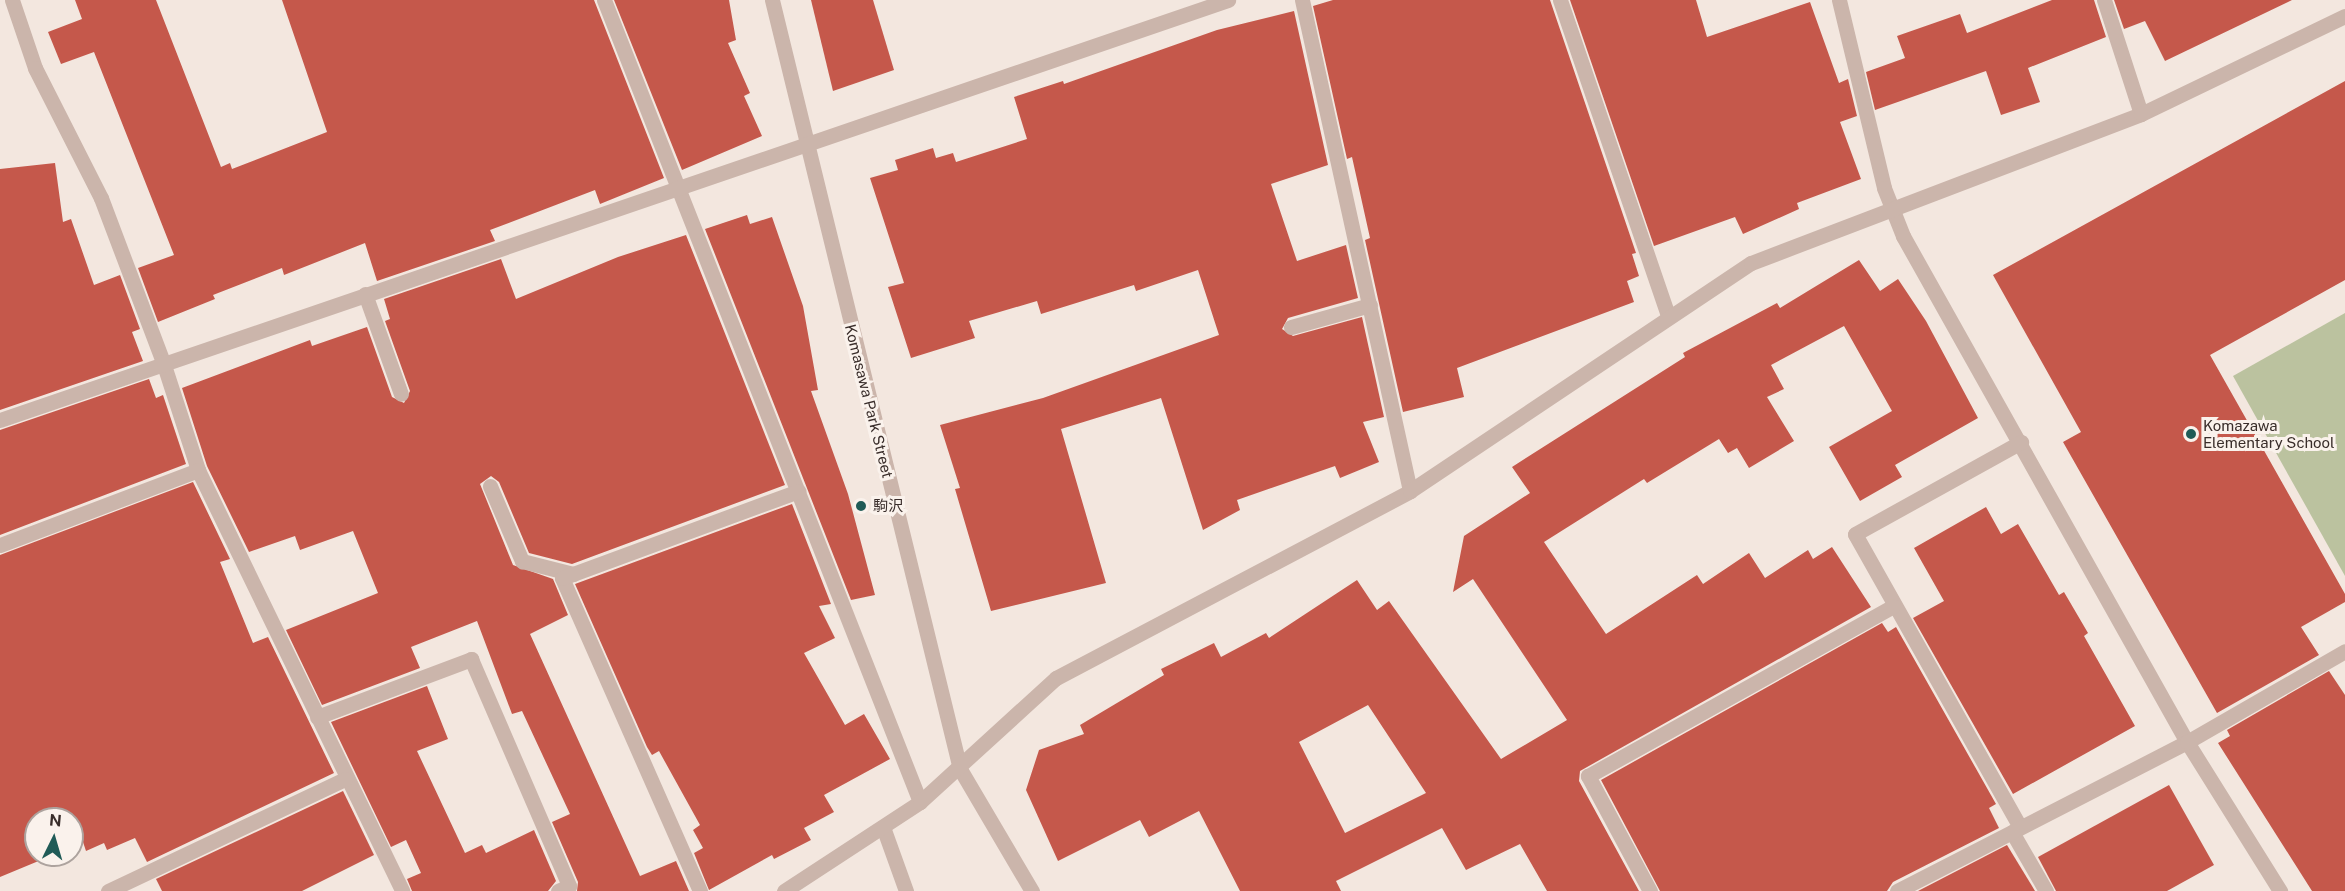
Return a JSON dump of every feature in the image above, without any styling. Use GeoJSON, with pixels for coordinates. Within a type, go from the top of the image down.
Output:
{"type":"FeatureCollection","features":[{"type":"Feature","properties":{"kind":"street"},"geometry":{"type":"LineString","coordinates":[[12,0],[35,68],[101,198],[163,362],[198,470],[345,779],[402,891]]}},
{"type":"Feature","properties":{"kind":"street"},"geometry":{"type":"LineString","coordinates":[[604,0],[920,802]]}},
{"type":"Feature","properties":{"kind":"street","name":"Komasawa Park Street"},"geometry":{"type":"LineString","coordinates":[[772,0],[960,769],[1032,891]]}},
{"type":"Feature","properties":{"kind":"street"},"geometry":{"type":"LineString","coordinates":[[0,420],[163,362],[679,189],[1228,0]]}},
{"type":"Feature","properties":{"kind":"street"},"geometry":{"type":"LineString","coordinates":[[1302,0],[1410,491]]}},
{"type":"Feature","properties":{"kind":"street"},"geometry":{"type":"LineString","coordinates":[[1560,0],[1668,316]]}},
{"type":"Feature","properties":{"kind":"street"},"geometry":{"type":"LineString","coordinates":[[1839,0],[1890,207],[2187,742],[2280,891]]}},
{"type":"Feature","properties":{"kind":"street"},"geometry":{"type":"LineString","coordinates":[[2104,0],[2141,114]]}},
{"type":"Feature","properties":{"kind":"street"},"geometry":{"type":"LineString","coordinates":[[784,891],[920,802],[960,769],[1056,678],[1410,491],[1668,316],[1751,263],[1890,207],[2141,114],[2345,16]]}},
{"type":"Feature","properties":{"kind":"street"},"geometry":{"type":"LineString","coordinates":[[365,294],[401,393]]}},
{"type":"Feature","properties":{"kind":"street"},"geometry":{"type":"LineString","coordinates":[[1291,327],[1370,305]]}},
{"type":"Feature","properties":{"kind":"street"},"geometry":{"type":"LineString","coordinates":[[2021,442],[1855,534],[2016,830],[2046,891]]}},
{"type":"Feature","properties":{"kind":"street"},"geometry":{"type":"LineString","coordinates":[[0,545],[198,470]]}},
{"type":"Feature","properties":{"kind":"street"},"geometry":{"type":"LineString","coordinates":[[490,486],[522,561],[573,574]]}},
{"type":"Feature","properties":{"kind":"street"},"geometry":{"type":"LineString","coordinates":[[700,891],[561,578],[798,491]]}},
{"type":"Feature","properties":{"kind":"street"},"geometry":{"type":"LineString","coordinates":[[1650,891],[1588,776],[1893,606]]}},
{"type":"Feature","properties":{"kind":"street"},"geometry":{"type":"LineString","coordinates":[[1897,891],[2187,742],[2345,651]]}},
{"type":"Feature","properties":{"kind":"street"},"geometry":{"type":"LineString","coordinates":[[317,717],[471,659],[569,886],[558,891]]}},
{"type":"Feature","properties":{"kind":"street"},"geometry":{"type":"LineString","coordinates":[[108,891],[345,779]]}},
{"type":"Feature","properties":{"kind":"street"},"geometry":{"type":"LineString","coordinates":[[883,827],[906,891]]}},
{"type":"Feature","properties":{"kind":"green space"},"geometry":{"type":"Polygon","coordinates":[[[2345,313],[2345,576],[2233,376],[2345,313]]]}},
{"type":"Feature","properties":{"kind":"building"},"geometry":{"type":"Polygon","coordinates":[[[75,0],[156,0],[221,167],[230,163],[232,169],[327,132],[282,0],[594,0],[664,178],[600,204],[595,190],[490,230],[495,241],[377,281],[365,243],[284,275],[282,268],[213,295],[215,299],[158,322],[138,268],[174,255],[94,52],[61,64],[48,32],[82,19],[75,0]]]}},
{"type":"Feature","properties":{"kind":"building"},"geometry":{"type":"Polygon","coordinates":[[[614,0],[729,0],[736,40],[728,43],[750,93],[744,96],[762,136],[682,170],[614,0]]]}},
{"type":"Feature","properties":{"kind":"building"},"geometry":{"type":"Polygon","coordinates":[[[811,0],[873,0],[894,70],[833,91],[811,0]]]}},
{"type":"Feature","properties":{"kind":"building"},"geometry":{"type":"Polygon","coordinates":[[[1333,0],[1550,0],[1636,253],[1632,254],[1639,276],[1627,281],[1634,302],[1457,368],[1464,397],[1403,412],[1365,240],[1370,238],[1352,157],[1347,159],[1313,6],[1333,0]]]}},
{"type":"Feature","properties":{"kind":"building"},"geometry":{"type":"Polygon","coordinates":[[[1570,0],[1696,0],[1707,37],[1810,2],[1839,83],[1848,79],[1857,116],[1840,122],[1861,179],[1797,203],[1799,209],[1743,234],[1735,217],[1654,246],[1570,0]]]}},
{"type":"Feature","properties":{"kind":"building"},"geometry":{"type":"Polygon","coordinates":[[[2052,0],[2094,0],[2106,37],[2028,68],[2040,102],[2001,115],[1986,71],[1875,110],[1866,72],[1905,58],[1897,36],[1960,14],[1967,33],[2052,0]]]}},
{"type":"Feature","properties":{"kind":"building"},"geometry":{"type":"Polygon","coordinates":[[[2114,0],[2292,0],[2165,61],[2145,21],[2124,29],[2114,0]]]}},
{"type":"Feature","properties":{"kind":"building"},"geometry":{"type":"Polygon","coordinates":[[[1294,11],[1328,165],[1271,184],[1297,261],[1346,245],[1358,298],[1288,318],[1282,329],[1293,336],[1362,317],[1384,417],[1363,422],[1379,462],[1340,478],[1335,466],[1237,500],[1240,510],[1203,530],[1161,398],[1061,429],[1106,583],[991,611],[955,489],[960,488],[940,425],[1043,398],[1219,335],[1198,270],[1136,291],[1134,285],[1041,314],[1037,301],[969,321],[975,338],[911,358],[888,287],[904,283],[870,178],[898,170],[895,160],[933,148],[936,158],[953,153],[956,162],[1027,139],[1014,97],[1063,81],[1064,84],[1217,30],[1294,11]]]}},
{"type":"Feature","properties":{"kind":"building","name":"Komazawa Elementary School"},"geometry":{"type":"Polygon","coordinates":[[[2345,81],[2345,280],[2210,355],[2345,594],[2345,602],[2301,627],[2319,655],[2217,713],[2063,442],[2081,432],[1993,275],[2345,81]]]}},
{"type":"Feature","properties":{"kind":"building"},"geometry":{"type":"Polygon","coordinates":[[[55,163],[63,222],[71,219],[94,285],[120,275],[140,329],[132,332],[143,361],[0,410],[0,169],[55,163]]]}},
{"type":"Feature","properties":{"kind":"building"},"geometry":{"type":"Polygon","coordinates":[[[747,215],[750,224],[772,217],[803,306],[818,390],[811,391],[848,494],[875,595],[851,600],[705,229],[747,215]]]}},
{"type":"Feature","properties":{"kind":"building"},"geometry":{"type":"Polygon","coordinates":[[[686,235],[785,485],[572,564],[529,553],[499,482],[491,476],[480,484],[513,565],[553,579],[568,615],[530,634],[640,876],[676,861],[689,891],[577,891],[578,882],[552,822],[570,814],[522,711],[512,714],[477,621],[411,647],[420,668],[322,705],[286,630],[378,593],[353,531],[300,550],[295,536],[249,552],[207,466],[182,388],[310,340],[312,346],[367,327],[392,397],[404,403],[410,391],[385,321],[390,319],[384,299],[501,259],[516,299],[618,257],[686,235]]]}},
{"type":"Feature","properties":{"kind":"building"},"geometry":{"type":"Polygon","coordinates":[[[1859,260],[1880,291],[1898,279],[1926,321],[1978,418],[1895,465],[1902,477],[1860,501],[1829,447],[1892,411],[1844,326],[1771,365],[1784,389],[1767,397],[1794,441],[1749,468],[1737,448],[1728,453],[1719,439],[1647,483],[1644,479],[1544,542],[1606,634],[1697,575],[1703,584],[1749,553],[1765,578],[1808,550],[1813,559],[1832,547],[1871,607],[1580,771],[1579,781],[1639,891],[1547,891],[1520,844],[1466,870],[1442,828],[1336,881],[1341,891],[1240,891],[1199,811],[1149,837],[1140,820],[1058,861],[1026,790],[1039,750],[1084,734],[1080,725],[1164,675],[1161,669],[1214,643],[1221,657],[1266,633],[1269,638],[1357,580],[1377,610],[1389,601],[1501,759],[1567,720],[1473,579],[1453,592],[1464,536],[1530,493],[1512,467],[1685,357],[1683,353],[1777,303],[1780,308],[1859,260]],[[1368,705],[1299,742],[1345,833],[1426,793],[1368,705]]]}},
{"type":"Feature","properties":{"kind":"building"},"geometry":{"type":"Polygon","coordinates":[[[149,379],[156,398],[163,395],[186,464],[0,535],[0,430],[149,379]]]}},
{"type":"Feature","properties":{"kind":"building"},"geometry":{"type":"Polygon","coordinates":[[[193,482],[230,559],[220,562],[253,643],[268,637],[334,773],[147,862],[135,838],[107,850],[104,843],[86,851],[84,807],[24,807],[24,867],[0,877],[0,555],[193,482]]]}},
{"type":"Feature","properties":{"kind":"building"},"geometry":{"type":"Polygon","coordinates":[[[792,504],[831,604],[819,606],[835,638],[804,653],[845,725],[864,714],[890,759],[824,795],[834,812],[804,828],[811,840],[774,859],[772,855],[709,890],[694,853],[703,848],[693,830],[700,825],[659,751],[652,755],[647,747],[575,584],[792,504]]]}},
{"type":"Feature","properties":{"kind":"building"},"geometry":{"type":"Polygon","coordinates":[[[1986,507],[2001,534],[2018,524],[2059,595],[2064,592],[2088,633],[2084,636],[2135,726],[2013,794],[1913,618],[1944,601],[1914,548],[1986,507]]]}},
{"type":"Feature","properties":{"kind":"building"},"geometry":{"type":"Polygon","coordinates":[[[1882,623],[1888,632],[1896,627],[1996,804],[1989,808],[1999,828],[1893,882],[1887,891],[1660,891],[1601,780],[1882,623]]]}},
{"type":"Feature","properties":{"kind":"building"},"geometry":{"type":"Polygon","coordinates":[[[2329,671],[2345,695],[2345,891],[2312,891],[2218,743],[2230,736],[2227,730],[2329,671]]]}},
{"type":"Feature","properties":{"kind":"building"},"geometry":{"type":"Polygon","coordinates":[[[427,686],[448,739],[417,751],[465,853],[482,845],[486,853],[534,830],[556,881],[548,891],[412,891],[407,879],[421,873],[406,840],[391,847],[331,722],[427,686]]]}},
{"type":"Feature","properties":{"kind":"building"},"geometry":{"type":"Polygon","coordinates":[[[2169,785],[2214,865],[2167,891],[2056,891],[2038,857],[2169,785]]]}},
{"type":"Feature","properties":{"kind":"building"},"geometry":{"type":"Polygon","coordinates":[[[343,791],[374,855],[302,891],[162,891],[156,879],[343,791]]]}},
{"type":"Feature","properties":{"kind":"building"},"geometry":{"type":"Polygon","coordinates":[[[2007,845],[2035,891],[1918,891],[2007,845]]]}},
{"type":"Feature","properties":{"kind":"place","name":"Komazawa Elementary School"},"geometry":{"type":"Point","coordinates":[2191,434]}},
{"type":"Feature","properties":{"kind":"place","name":"駒沢"},"geometry":{"type":"Point","coordinates":[861,506]}}]}
